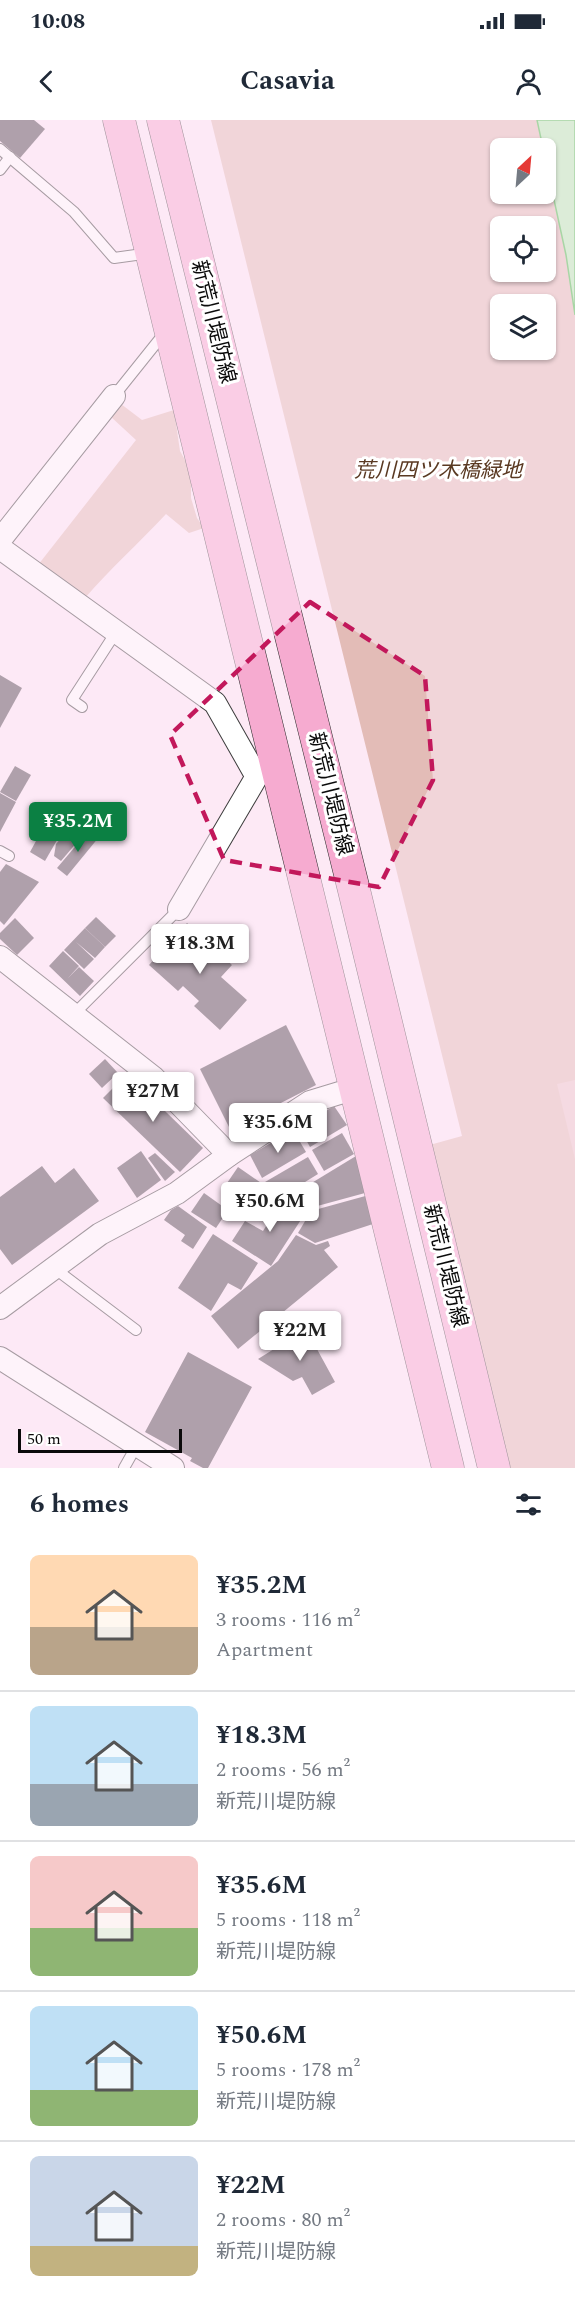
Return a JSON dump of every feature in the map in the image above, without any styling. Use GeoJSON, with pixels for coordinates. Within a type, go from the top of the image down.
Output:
{"type":"FeatureCollection","features":[{"type":"Feature","properties":{"kind":"main road","name":"新荒川堤防線"},"geometry":{"type":"LineString","coordinates":[[119,120],[170,325],[268,769],[356,1088],[448,1468]]}},
{"type":"Feature","properties":{"kind":"main road","name":"新荒川堤防線"},"geometry":{"type":"LineString","coordinates":[[163,120],[356,898],[494,1468]]}},
{"type":"Feature","properties":{"kind":"street"},"geometry":{"type":"LineString","coordinates":[[0,540],[114,396]]}},
{"type":"Feature","properties":{"kind":"street"},"geometry":{"type":"LineString","coordinates":[[0,548],[215,703],[253,770],[268,769]]}},
{"type":"Feature","properties":{"kind":"street"},"geometry":{"type":"LineString","coordinates":[[179,909],[268,769]]}},
{"type":"Feature","properties":{"kind":"street"},"geometry":{"type":"LineString","coordinates":[[0,957],[154,1078],[229,1155]]}},
{"type":"Feature","properties":{"kind":"street"},"geometry":{"type":"LineString","coordinates":[[0,1308],[100,1234],[177,1193],[229,1155],[310,1102],[356,1088]]}},
{"type":"Feature","properties":{"kind":"street"},"geometry":{"type":"LineString","coordinates":[[0,1358],[173,1468]]}},
{"type":"Feature","properties":{"kind":"lane"},"geometry":{"type":"LineString","coordinates":[[0,150],[74,212],[114,258],[152,253]]}},
{"type":"Feature","properties":{"kind":"lane"},"geometry":{"type":"LineString","coordinates":[[0,170],[10,157]]}},
{"type":"Feature","properties":{"kind":"lane"},"geometry":{"type":"LineString","coordinates":[[114,396],[170,325]]}},
{"type":"Feature","properties":{"kind":"lane"},"geometry":{"type":"LineString","coordinates":[[82,707],[72,700],[116,632]]}},
{"type":"Feature","properties":{"kind":"lane"},"geometry":{"type":"LineString","coordinates":[[73,1015],[179,909]]}},
{"type":"Feature","properties":{"kind":"lane"},"geometry":{"type":"LineString","coordinates":[[54,1268],[136,1330]]}},
{"type":"Feature","properties":{"kind":"lane"},"geometry":{"type":"LineString","coordinates":[[124,1468],[137,1445]]}},
{"type":"Feature","properties":{"kind":"highlighted area"},"geometry":{"type":"Polygon","coordinates":[[[310,602],[425,676],[433,780],[379,887],[224,860],[170,735],[310,602]]]}},
{"type":"Feature","properties":{"kind":"green space","name":"荒川四ツ木橋緑地"},"geometry":{"type":"Polygon","coordinates":[[[211,120],[537,120],[541,138],[490,138],[490,204],[555,204],[566,255],[575,315],[575,1468],[505,1468],[426,1146],[462,1136],[211,120]]]}},
{"type":"Feature","properties":{"kind":"green space"},"geometry":{"type":"Polygon","coordinates":[[[121,404],[142,420],[174,410],[180,451],[191,475],[191,498],[197,518],[204,528],[189,533],[166,514],[85,598],[38,565],[136,440],[110,416],[121,404]]]}},
{"type":"Feature","properties":{"kind":"shaded area"},"geometry":{"type":"Polygon","coordinates":[[[537,120],[575,120],[575,315],[566,255],[555,204],[556,138],[541,138],[537,120]]]}},
{"type":"Feature","properties":{"kind":"shaded area"},"geometry":{"type":"Polygon","coordinates":[[[575,1080],[575,1159],[557,1084],[575,1080]]]}},
{"type":"Feature","properties":{"kind":"building"},"geometry":{"type":"Polygon","coordinates":[[[0,120],[34,120],[45,129],[20,158],[0,141],[0,120]]]}},
{"type":"Feature","properties":{"kind":"building"},"geometry":{"type":"Polygon","coordinates":[[[0,675],[22,688],[0,728],[0,675]]]}},
{"type":"Feature","properties":{"kind":"building"},"geometry":{"type":"Polygon","coordinates":[[[15,766],[31,775],[16,801],[0,792],[15,766]]]}},
{"type":"Feature","properties":{"kind":"building"},"geometry":{"type":"Polygon","coordinates":[[[0,793],[16,802],[0,832],[0,793]]]}},
{"type":"Feature","properties":{"kind":"building"},"geometry":{"type":"Polygon","coordinates":[[[79,818],[90,827],[61,861],[54,856],[56,844],[79,818]]]}},
{"type":"Feature","properties":{"kind":"building"},"geometry":{"type":"Polygon","coordinates":[[[48,819],[64,828],[45,861],[30,852],[48,819]]]}},
{"type":"Feature","properties":{"kind":"building"},"geometry":{"type":"Polygon","coordinates":[[[90,829],[99,837],[67,876],[57,868],[90,829]]]}},
{"type":"Feature","properties":{"kind":"building"},"geometry":{"type":"Polygon","coordinates":[[[6,864],[39,882],[4,925],[0,921],[0,872],[6,864]]]}},
{"type":"Feature","properties":{"kind":"building"},"geometry":{"type":"Polygon","coordinates":[[[96,917],[116,936],[105,947],[85,928],[96,917]]]}},
{"type":"Feature","properties":{"kind":"building"},"geometry":{"type":"Polygon","coordinates":[[[15,918],[34,938],[17,955],[0,939],[0,933],[15,918]]]}},
{"type":"Feature","properties":{"kind":"building"},"geometry":{"type":"Polygon","coordinates":[[[187,923],[232,965],[221,977],[247,1000],[220,1030],[194,1006],[199,1001],[183,986],[178,991],[149,965],[187,923]]]}},
{"type":"Feature","properties":{"kind":"building"},"geometry":{"type":"Polygon","coordinates":[[[85,928],[105,947],[95,958],[76,942],[94,959],[84,969],[64,950],[85,928]]]}},
{"type":"Feature","properties":{"kind":"building"},"geometry":{"type":"Polygon","coordinates":[[[63,951],[79,966],[68,978],[79,967],[94,981],[80,996],[49,966],[63,951]]]}},
{"type":"Feature","properties":{"kind":"building"},"geometry":{"type":"Polygon","coordinates":[[[286,1025],[316,1085],[230,1129],[200,1069],[286,1025]]]}},
{"type":"Feature","properties":{"kind":"building"},"geometry":{"type":"Polygon","coordinates":[[[105,1059],[118,1073],[102,1088],[89,1074],[105,1059]]]}},
{"type":"Feature","properties":{"kind":"building"},"geometry":{"type":"Polygon","coordinates":[[[127,1074],[203,1148],[180,1172],[103,1098],[127,1074]]]}},
{"type":"Feature","properties":{"kind":"building"},"geometry":{"type":"Polygon","coordinates":[[[334,1106],[347,1125],[310,1147],[299,1127],[334,1106]]]}},
{"type":"Feature","properties":{"kind":"building"},"geometry":{"type":"Polygon","coordinates":[[[293,1130],[306,1152],[262,1178],[250,1155],[293,1130]]]}},
{"type":"Feature","properties":{"kind":"building"},"geometry":{"type":"Polygon","coordinates":[[[342,1133],[354,1154],[324,1171],[312,1150],[342,1133]]]}},
{"type":"Feature","properties":{"kind":"building"},"geometry":{"type":"Polygon","coordinates":[[[141,1151],[161,1180],[137,1198],[117,1168],[141,1151]]]}},
{"type":"Feature","properties":{"kind":"building"},"geometry":{"type":"Polygon","coordinates":[[[155,1153],[175,1172],[165,1181],[148,1158],[155,1153]]]}},
{"type":"Feature","properties":{"kind":"building"},"geometry":{"type":"Polygon","coordinates":[[[356,1156],[365,1193],[310,1208],[305,1187],[356,1156]]]}},
{"type":"Feature","properties":{"kind":"building"},"geometry":{"type":"Polygon","coordinates":[[[308,1157],[318,1174],[284,1195],[265,1182],[308,1157]]]}},
{"type":"Feature","properties":{"kind":"building"},"geometry":{"type":"Polygon","coordinates":[[[42,1166],[55,1183],[74,1168],[99,1201],[12,1265],[0,1249],[0,1197],[42,1166]]]}},
{"type":"Feature","properties":{"kind":"building"},"geometry":{"type":"Polygon","coordinates":[[[238,1167],[277,1194],[262,1216],[245,1205],[246,1202],[225,1186],[238,1167]]]}},
{"type":"Feature","properties":{"kind":"building"},"geometry":{"type":"Polygon","coordinates":[[[204,1193],[225,1208],[226,1213],[216,1228],[191,1212],[204,1193]]]}},
{"type":"Feature","properties":{"kind":"building"},"geometry":{"type":"Polygon","coordinates":[[[369,1195],[376,1223],[315,1243],[298,1233],[311,1211],[369,1195]]]}},
{"type":"Feature","properties":{"kind":"building"},"geometry":{"type":"Polygon","coordinates":[[[283,1199],[306,1212],[271,1266],[232,1241],[245,1221],[263,1231],[283,1199]]]}},
{"type":"Feature","properties":{"kind":"building"},"geometry":{"type":"Polygon","coordinates":[[[178,1206],[207,1227],[193,1249],[181,1241],[185,1235],[164,1220],[171,1210],[178,1206]]]}},
{"type":"Feature","properties":{"kind":"building"},"geometry":{"type":"Polygon","coordinates":[[[213,1234],[258,1263],[241,1290],[228,1283],[211,1311],[178,1288],[213,1234]]]}},
{"type":"Feature","properties":{"kind":"building"},"geometry":{"type":"Polygon","coordinates":[[[296,1235],[316,1245],[328,1241],[330,1246],[324,1250],[338,1267],[238,1349],[211,1316],[278,1261],[296,1235]]]}},
{"type":"Feature","properties":{"kind":"building"},"geometry":{"type":"Polygon","coordinates":[[[306,1329],[335,1382],[312,1395],[302,1377],[293,1381],[258,1359],[306,1329]]]}},
{"type":"Feature","properties":{"kind":"building"},"geometry":{"type":"Polygon","coordinates":[[[188,1352],[252,1387],[208,1468],[203,1468],[190,1461],[192,1458],[145,1432],[188,1352]]]}}]}
